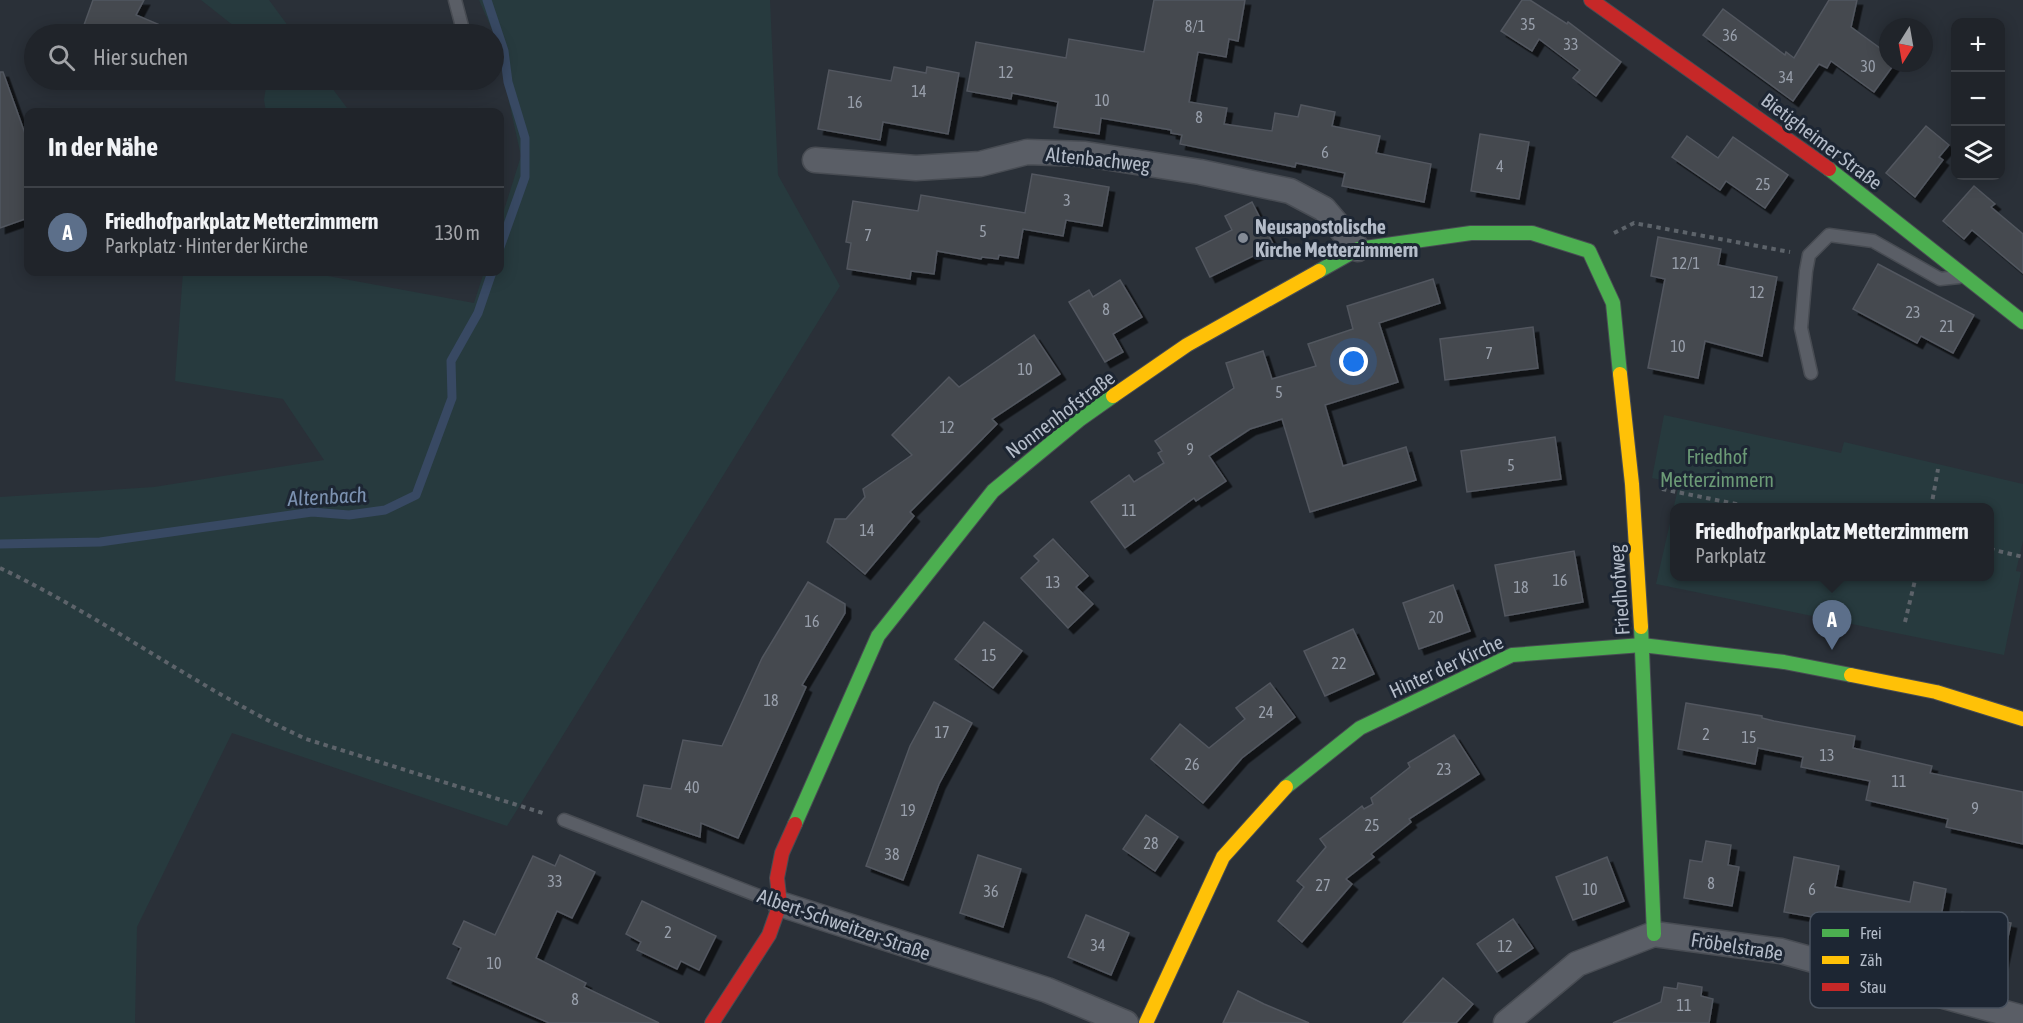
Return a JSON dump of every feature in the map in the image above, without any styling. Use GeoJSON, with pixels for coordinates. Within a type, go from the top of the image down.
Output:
{"type":"FeatureCollection","features":[{"type":"Feature","properties":{"kind":"street","name":"Bietigheimer Straße"},"geometry":{"type":"LineString","coordinates":[[1591,0],[1848,183],[2023,322]]}},
{"type":"Feature","properties":{"kind":"street","name":"Altenbachweg"},"geometry":{"type":"LineString","coordinates":[[815,160],[916,168],[980,164],[1027,152],[1084,154],[1200,172],[1290,191],[1324,209],[1358,249]]}},
{"type":"Feature","properties":{"kind":"street","name":"Nonnenhofstraße"},"geometry":{"type":"LineString","coordinates":[[780,904],[777,878],[782,853],[878,636],[993,491],[1079,420],[1187,345],[1358,249],[1471,233],[1532,232],[1589,251]]}},
{"type":"Feature","properties":{"kind":"street","name":"Friedhofweg"},"geometry":{"type":"LineString","coordinates":[[1589,251],[1613,303],[1632,484],[1642,645],[1654,934]]}},
{"type":"Feature","properties":{"kind":"street","name":"Hinter der Kirche"},"geometry":{"type":"LineString","coordinates":[[1146,1023],[1223,857],[1288,785],[1360,728],[1512,655],[1576,648],[1642,645],[1808,667],[1936,692],[2023,719]]}},
{"type":"Feature","properties":{"kind":"street"},"geometry":{"type":"LineString","coordinates":[[712,1023],[769,935],[780,904]]}},
{"type":"Feature","properties":{"kind":"street","name":"Albert-Schweitzer-Straße"},"geometry":{"type":"LineString","coordinates":[[780,904],[1047,990],[1126,1023]]}},
{"type":"Feature","properties":{"kind":"street","name":"Fröbelstraße"},"geometry":{"type":"LineString","coordinates":[[1506,1023],[1577,964],[1654,934],[1781,951],[1810,959]]}},
{"type":"Feature","properties":{"kind":"street","name":"Fröbelstraße"},"geometry":{"type":"LineString","coordinates":[[1987,1008],[2023,1018]]}},
{"type":"Feature","properties":{"kind":"lane"},"geometry":{"type":"LineString","coordinates":[[455,0],[461,24]]}},
{"type":"Feature","properties":{"kind":"lane"},"geometry":{"type":"LineString","coordinates":[[1811,373],[1801,328],[1809,255],[1829,235],[1873,241],[1940,279],[1966,276]]}},
{"type":"Feature","properties":{"kind":"lane","name":"Albert-Schweitzer-Straße"},"geometry":{"type":"LineString","coordinates":[[564,820],[780,904]]}},
{"type":"Feature","properties":{"kind":"path"},"geometry":{"type":"LineString","coordinates":[[1589,251],[1623,227],[1634,223],[1809,255]]}},
{"type":"Feature","properties":{"kind":"path"},"geometry":{"type":"LineString","coordinates":[[1932,503],[1938,469]]}},
{"type":"Feature","properties":{"kind":"path"},"geometry":{"type":"LineString","coordinates":[[1632,484],[1734,503]]}},
{"type":"Feature","properties":{"kind":"path"},"geometry":{"type":"LineString","coordinates":[[1994,550],[2023,557]]}},
{"type":"Feature","properties":{"kind":"path"},"geometry":{"type":"LineString","coordinates":[[0,568],[138,643],[269,722],[297,734],[564,820]]}},
{"type":"Feature","properties":{"kind":"path"},"geometry":{"type":"LineString","coordinates":[[1905,622],[1915,581]]}},
{"type":"Feature","properties":{"kind":"green space"},"geometry":{"type":"Polygon","coordinates":[[[201,0],[269,0],[287,24],[231,24],[201,0]]]}},
{"type":"Feature","properties":{"kind":"green space"},"geometry":{"type":"Polygon","coordinates":[[[479,0],[770,0],[778,175],[840,286],[507,826],[232,733],[137,927],[135,1023],[0,1023],[0,497],[154,487],[324,460],[283,399],[175,381],[183,276],[328,276],[474,303],[483,276],[504,276],[504,210],[521,156],[504,79],[504,24],[490,24],[479,0]]]}},
{"type":"Feature","properties":{"kind":"green space"},"geometry":{"type":"Polygon","coordinates":[[[266,90],[334,90],[347,108],[265,108],[266,90]]]}},
{"type":"Feature","properties":{"kind":"green space","name":"Friedhof Metterzimmern"},"geometry":{"type":"Polygon","coordinates":[[[1664,415],[1841,453],[1844,442],[2023,484],[2023,541],[2016,571],[2021,572],[2004,655],[1656,584],[1670,523],[1670,581],[1994,581],[1994,503],[1675,503],[1679,484],[1652,478],[1664,415]]]}},
{"type":"Feature","properties":{"kind":"building"},"geometry":{"type":"Polygon","coordinates":[[[93,0],[144,0],[136,15],[157,24],[84,24],[93,0]]]}},
{"type":"Feature","properties":{"kind":"building"},"geometry":{"type":"Polygon","coordinates":[[[1154,0],[1245,0],[1238,41],[1229,39],[1226,57],[1198,52],[1189,102],[1227,108],[1224,124],[1272,131],[1275,113],[1298,117],[1301,105],[1335,112],[1332,126],[1380,136],[1376,153],[1431,164],[1424,202],[1342,186],[1345,173],[1296,163],[1295,167],[1180,144],[1182,135],[1171,133],[1171,130],[1101,118],[1099,134],[1054,127],[1058,102],[1012,93],[1011,99],[967,91],[976,42],[1066,58],[1069,39],[1144,52],[1154,0]]]}},
{"type":"Feature","properties":{"kind":"building"},"geometry":{"type":"Polygon","coordinates":[[[1522,0],[1530,0],[1567,24],[1568,22],[1621,62],[1596,96],[1573,78],[1580,70],[1539,39],[1532,51],[1501,31],[1522,0]]]}},
{"type":"Feature","properties":{"kind":"building"},"geometry":{"type":"Polygon","coordinates":[[[1829,0],[1857,0],[1851,27],[1879,47],[1879,72],[1888,72],[1874,92],[1831,61],[1827,68],[1819,64],[1793,101],[1703,35],[1723,9],[1785,55],[1786,52],[1794,58],[1829,0]]]}},
{"type":"Feature","properties":{"kind":"building"},"geometry":{"type":"Polygon","coordinates":[[[894,67],[926,73],[927,67],[959,73],[948,134],[883,122],[880,140],[818,129],[829,70],[891,81],[894,67]]]}},
{"type":"Feature","properties":{"kind":"building"},"geometry":{"type":"Polygon","coordinates":[[[0,72],[3,72],[24,131],[24,219],[0,228],[0,72]]]}},
{"type":"Feature","properties":{"kind":"building"},"geometry":{"type":"Polygon","coordinates":[[[1926,126],[1949,145],[1939,157],[1943,160],[1915,197],[1886,173],[1926,126]]]}},
{"type":"Feature","properties":{"kind":"building"},"geometry":{"type":"Polygon","coordinates":[[[1480,134],[1529,142],[1519,199],[1471,191],[1480,134]]]}},
{"type":"Feature","properties":{"kind":"building"},"geometry":{"type":"Polygon","coordinates":[[[1687,136],[1718,158],[1733,137],[1788,175],[1765,208],[1726,181],[1720,190],[1672,157],[1687,136]]]}},
{"type":"Feature","properties":{"kind":"building"},"geometry":{"type":"Polygon","coordinates":[[[1032,174],[1109,187],[1102,226],[1066,220],[1063,236],[1023,229],[1018,258],[999,255],[998,259],[982,257],[981,259],[937,251],[934,274],[911,271],[910,279],[847,269],[851,243],[846,242],[853,201],[918,211],[921,195],[1025,213],[1032,174]]]}},
{"type":"Feature","properties":{"kind":"building"},"geometry":{"type":"Polygon","coordinates":[[[1974,186],[1995,204],[1991,207],[2023,234],[2023,273],[1972,230],[1964,239],[1943,221],[1974,186]]]}},
{"type":"Feature","properties":{"kind":"building","name":"Neusapostolische Kirche Metterzimmern"},"geometry":{"type":"Polygon","coordinates":[[[1252,202],[1274,246],[1210,277],[1196,248],[1232,230],[1225,216],[1252,202]]]}},
{"type":"Feature","properties":{"kind":"building"},"geometry":{"type":"Polygon","coordinates":[[[1658,237],[1721,249],[1718,265],[1777,277],[1762,356],[1705,341],[1698,378],[1648,368],[1665,279],[1651,276],[1658,237]]]}},
{"type":"Feature","properties":{"kind":"building"},"geometry":{"type":"Polygon","coordinates":[[[1878,264],[1974,315],[1953,353],[1921,336],[1917,343],[1853,309],[1878,264]]]}},
{"type":"Feature","properties":{"kind":"building"},"geometry":{"type":"Polygon","coordinates":[[[1433,279],[1440,303],[1379,323],[1398,382],[1325,405],[1343,466],[1406,447],[1416,480],[1310,512],[1282,419],[1250,429],[1209,456],[1226,481],[1196,501],[1194,498],[1125,548],[1091,502],[1129,475],[1134,482],[1164,463],[1158,453],[1162,451],[1155,441],[1234,388],[1226,363],[1263,351],[1272,379],[1316,366],[1308,344],[1353,329],[1347,306],[1433,279]]]}},
{"type":"Feature","properties":{"kind":"building"},"geometry":{"type":"Polygon","coordinates":[[[1120,280],[1142,317],[1113,334],[1123,352],[1105,362],[1069,302],[1089,290],[1093,297],[1120,280]]]}},
{"type":"Feature","properties":{"kind":"building"},"geometry":{"type":"Polygon","coordinates":[[[1533,327],[1538,368],[1445,380],[1440,339],[1533,327]]]}},
{"type":"Feature","properties":{"kind":"building"},"geometry":{"type":"Polygon","coordinates":[[[1034,335],[1060,374],[992,419],[997,424],[910,512],[914,516],[865,574],[827,542],[835,519],[846,519],[865,497],[863,489],[912,455],[892,435],[949,377],[959,387],[1034,335]]]}},
{"type":"Feature","properties":{"kind":"building"},"geometry":{"type":"Polygon","coordinates":[[[1555,437],[1561,479],[1467,492],[1461,451],[1555,437]]]}},
{"type":"Feature","properties":{"kind":"building"},"geometry":{"type":"Polygon","coordinates":[[[1053,539],[1088,576],[1076,587],[1093,604],[1068,628],[1021,578],[1039,561],[1034,556],[1053,539]]]}},
{"type":"Feature","properties":{"kind":"building"},"geometry":{"type":"Polygon","coordinates":[[[1574,551],[1583,602],[1505,616],[1495,565],[1574,551]]]}},
{"type":"Feature","properties":{"kind":"building"},"geometry":{"type":"Polygon","coordinates":[[[808,582],[845,604],[845,613],[802,685],[806,687],[738,838],[701,823],[700,837],[637,816],[644,785],[671,789],[683,740],[722,746],[762,658],[808,582]]]}},
{"type":"Feature","properties":{"kind":"building"},"geometry":{"type":"Polygon","coordinates":[[[1453,585],[1470,631],[1419,649],[1403,603],[1453,585]]]}},
{"type":"Feature","properties":{"kind":"building"},"geometry":{"type":"Polygon","coordinates":[[[984,622],[1022,651],[993,688],[955,659],[984,622]]]}},
{"type":"Feature","properties":{"kind":"building"},"geometry":{"type":"Polygon","coordinates":[[[1353,629],[1374,674],[1325,696],[1304,651],[1353,629]]]}},
{"type":"Feature","properties":{"kind":"building"},"geometry":{"type":"Polygon","coordinates":[[[1270,683],[1295,717],[1242,758],[1203,803],[1151,759],[1180,724],[1209,748],[1245,719],[1236,708],[1270,683]]]}},
{"type":"Feature","properties":{"kind":"building"},"geometry":{"type":"Polygon","coordinates":[[[934,702],[972,723],[939,784],[903,880],[866,866],[910,746],[934,702]]]}},
{"type":"Feature","properties":{"kind":"building"},"geometry":{"type":"Polygon","coordinates":[[[1686,703],[1762,716],[1762,718],[1774,721],[1855,736],[1853,748],[1932,766],[1930,773],[2023,792],[2023,844],[1946,827],[1948,819],[1866,800],[1870,781],[1801,767],[1803,757],[1758,748],[1755,764],[1678,749],[1686,703]]]}},
{"type":"Feature","properties":{"kind":"building"},"geometry":{"type":"Polygon","coordinates":[[[1454,735],[1479,774],[1409,819],[1411,822],[1371,854],[1374,857],[1346,879],[1352,884],[1302,942],[1278,921],[1304,887],[1297,881],[1326,847],[1320,839],[1362,806],[1364,809],[1373,804],[1371,798],[1410,767],[1408,763],[1454,735]]]}},
{"type":"Feature","properties":{"kind":"building"},"geometry":{"type":"Polygon","coordinates":[[[1146,815],[1178,837],[1155,871],[1123,849],[1146,815]]]}},
{"type":"Feature","properties":{"kind":"building"},"geometry":{"type":"Polygon","coordinates":[[[1706,841],[1731,845],[1728,865],[1739,867],[1732,906],[1684,898],[1690,860],[1702,862],[1706,841]]]}},
{"type":"Feature","properties":{"kind":"building"},"geometry":{"type":"Polygon","coordinates":[[[560,855],[595,872],[572,918],[557,911],[536,958],[586,983],[584,987],[659,1023],[549,1023],[447,978],[461,948],[453,944],[464,921],[495,935],[533,856],[555,866],[560,855]]]}},
{"type":"Feature","properties":{"kind":"building"},"geometry":{"type":"Polygon","coordinates":[[[978,855],[1021,869],[1003,927],[960,913],[978,855]]]}},
{"type":"Feature","properties":{"kind":"building"},"geometry":{"type":"Polygon","coordinates":[[[1607,857],[1624,901],[1573,920],[1556,877],[1607,857]]]}},
{"type":"Feature","properties":{"kind":"building"},"geometry":{"type":"Polygon","coordinates":[[[1794,857],[1839,866],[1835,887],[1910,902],[1914,882],[1946,889],[1942,912],[1810,912],[1810,917],[1784,912],[1794,857]]]}},
{"type":"Feature","properties":{"kind":"building"},"geometry":{"type":"Polygon","coordinates":[[[642,901],[716,936],[699,970],[681,961],[677,969],[637,950],[641,942],[626,934],[642,901]]]}},
{"type":"Feature","properties":{"kind":"building"},"geometry":{"type":"Polygon","coordinates":[[[1086,915],[1129,933],[1111,975],[1068,957],[1086,915]]]}},
{"type":"Feature","properties":{"kind":"building"},"geometry":{"type":"Polygon","coordinates":[[[1513,919],[1533,948],[1497,972],[1477,944],[1513,919]]]}},
{"type":"Feature","properties":{"kind":"building"},"geometry":{"type":"Polygon","coordinates":[[[1443,978],[1473,1004],[1456,1023],[1403,1023],[1443,978]]]}},
{"type":"Feature","properties":{"kind":"building"},"geometry":{"type":"Polygon","coordinates":[[[1678,983],[1702,987],[1701,996],[1713,999],[1709,1023],[1613,1023],[1661,1002],[1664,987],[1677,989],[1678,983]]]}},
{"type":"Feature","properties":{"kind":"building"},"geometry":{"type":"Polygon","coordinates":[[[1238,991],[1264,1004],[1309,1023],[1223,1023],[1238,991]]]}},
{"type":"Feature","properties":{"kind":"waterway","name":"Altenbach"},"geometry":{"type":"LineString","coordinates":[[487,0],[495,24]]}},
{"type":"Feature","properties":{"kind":"waterway","name":"Altenbach"},"geometry":{"type":"LineString","coordinates":[[504,51],[508,82],[525,138],[525,177],[504,236]]}},
{"type":"Feature","properties":{"kind":"waterway","name":"Altenbach"},"geometry":{"type":"LineString","coordinates":[[0,544],[100,542],[312,512],[349,515],[385,510],[416,495],[452,398],[451,361],[478,313],[491,276]]}},
{"type":"Feature","properties":{"kind":"traffic: fast"},"geometry":{"type":"LineString","coordinates":[[1829,169],[2023,322]]}},
{"type":"Feature","properties":{"kind":"traffic: fast"},"geometry":{"type":"LineString","coordinates":[[1319,271],[1358,249],[1471,233],[1532,233],[1589,251],[1613,303],[1620,374]]}},
{"type":"Feature","properties":{"kind":"traffic: fast"},"geometry":{"type":"LineString","coordinates":[[795,824],[878,636],[993,491],[1079,420],[1113,396]]}},
{"type":"Feature","properties":{"kind":"traffic: fast"},"geometry":{"type":"LineString","coordinates":[[1641,627],[1654,934]]}},
{"type":"Feature","properties":{"kind":"traffic: fast"},"geometry":{"type":"LineString","coordinates":[[1286,787],[1360,728],[1512,655],[1642,645],[1784,662],[1851,675]]}},
{"type":"Feature","properties":{"kind":"traffic: slow"},"geometry":{"type":"LineString","coordinates":[[1113,396],[1187,345],[1319,271]]}},
{"type":"Feature","properties":{"kind":"traffic: slow"},"geometry":{"type":"LineString","coordinates":[[1620,374],[1632,484],[1641,627]]}},
{"type":"Feature","properties":{"kind":"traffic: slow"},"geometry":{"type":"LineString","coordinates":[[1851,675],[1936,692],[2023,719]]}},
{"type":"Feature","properties":{"kind":"traffic: slow"},"geometry":{"type":"LineString","coordinates":[[1146,1023],[1223,857],[1286,787]]}},
{"type":"Feature","properties":{"kind":"traffic: jam"},"geometry":{"type":"LineString","coordinates":[[1591,0],[1829,169]]}},
{"type":"Feature","properties":{"kind":"traffic: jam"},"geometry":{"type":"LineString","coordinates":[[712,1023],[769,935],[780,904],[777,878],[782,853],[795,824]]}},
{"type":"Feature","properties":{"kind":"place","name":"Neusapostolische Kirche Metterzimmern"},"geometry":{"type":"Point","coordinates":[1243,238]}},
{"type":"Feature","properties":{"kind":"place","name":"Friedhofparkplatz Metterzimmern"},"geometry":{"type":"Point","coordinates":[1832,650]}}]}
